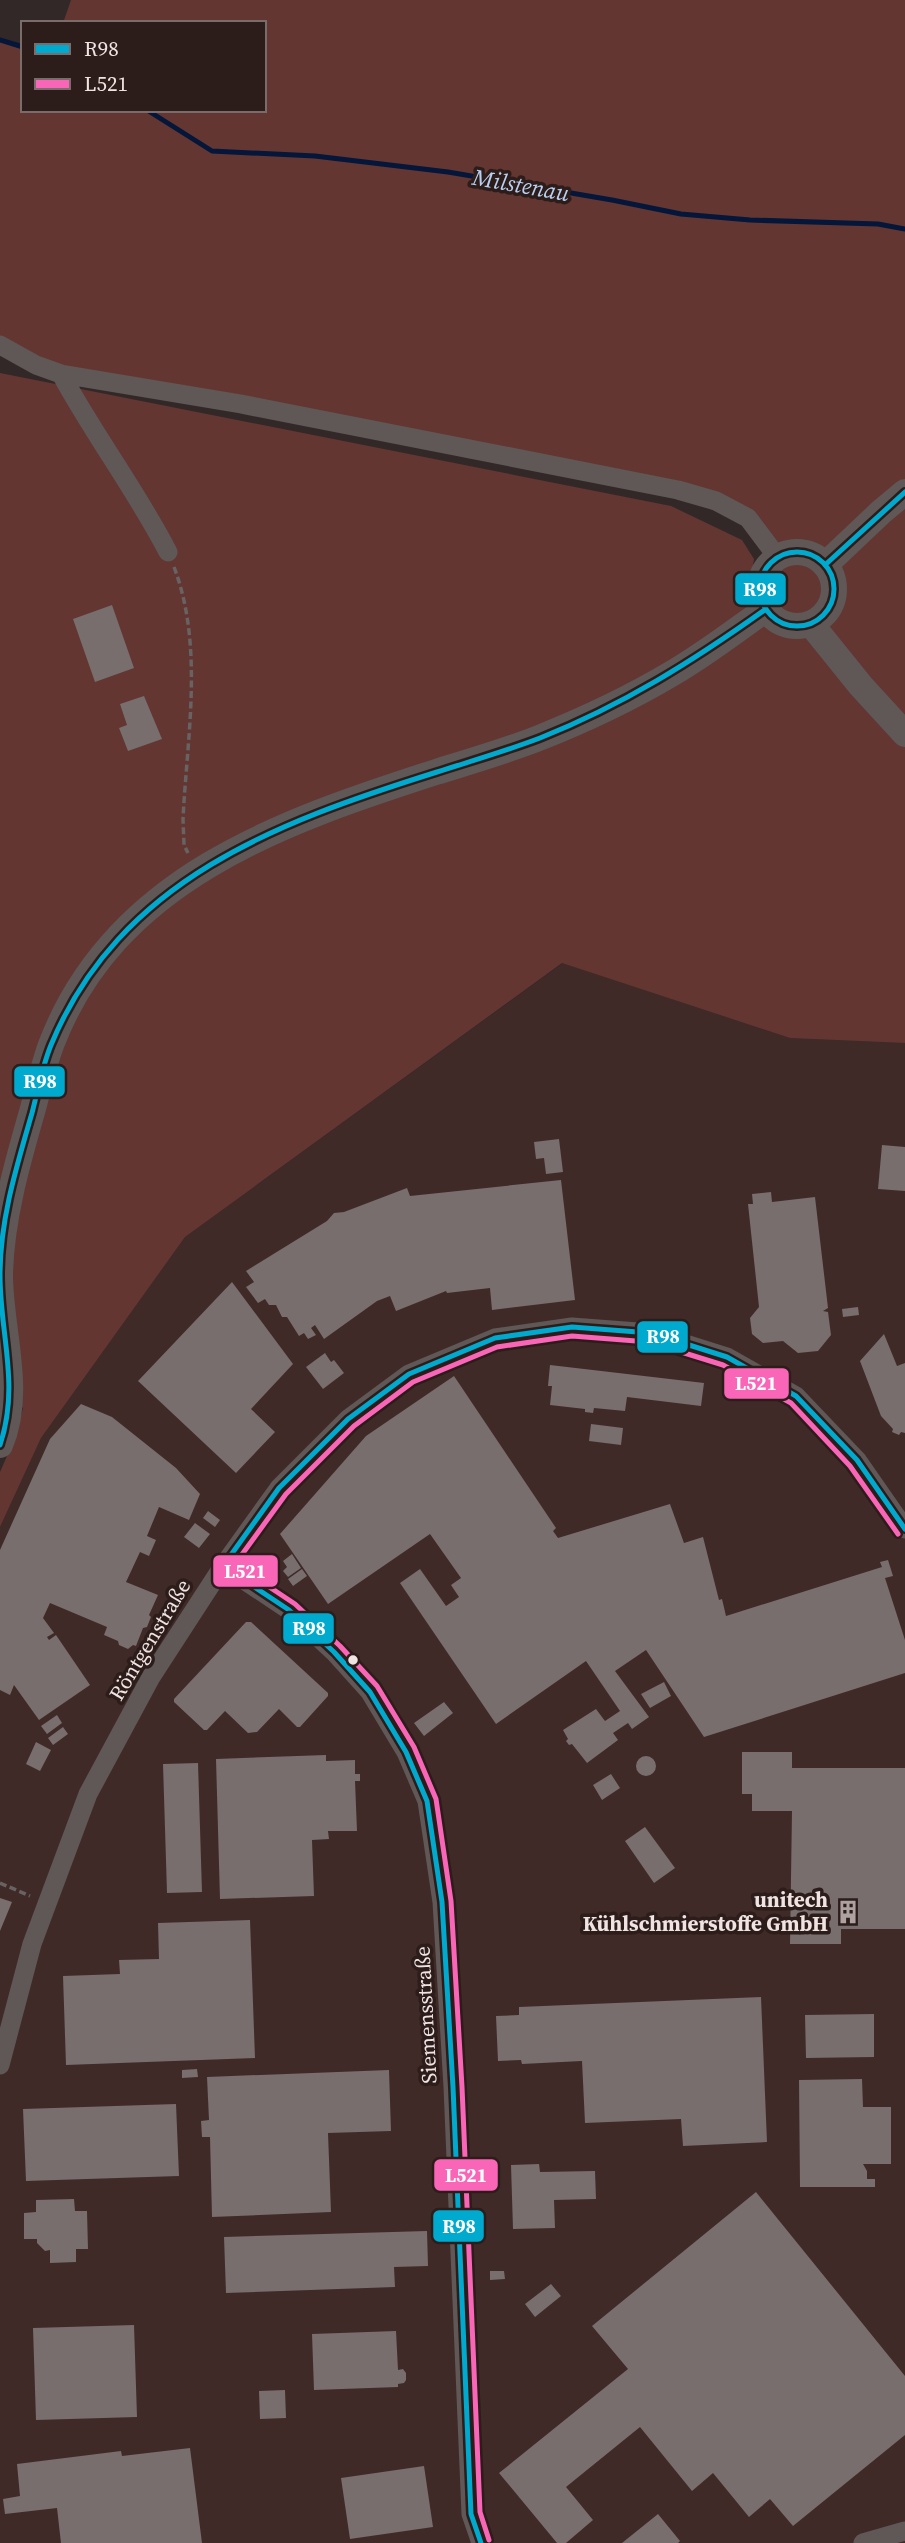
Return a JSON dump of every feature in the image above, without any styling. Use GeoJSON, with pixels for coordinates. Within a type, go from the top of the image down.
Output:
{"type":"FeatureCollection","features":[{"type":"Feature","properties":{"kind":"street"},"geometry":{"type":"LineString","coordinates":[[0,345],[36,365],[61,374],[255,406],[678,490],[716,501],[748,518],[778,558]]}},
{"type":"Feature","properties":{"kind":"street"},"geometry":{"type":"LineString","coordinates":[[61,374],[168,552]]}},
{"type":"Feature","properties":{"kind":"street"},"geometry":{"type":"LineString","coordinates":[[825,565],[905,492]]}},
{"type":"Feature","properties":{"kind":"street"},"geometry":{"type":"LineString","coordinates":[[789,553],[802,553],[825,565],[834,585],[833,599],[827,611],[811,624],[785,624],[765,609],[760,585],[764,573],[778,558],[789,553]]}},
{"type":"Feature","properties":{"kind":"street"},"geometry":{"type":"LineString","coordinates":[[0,1445],[9,1415],[10,1393],[2,1313],[2,1251],[20,1155],[50,1048],[63,1016],[98,958],[119,934],[171,890],[250,841],[386,789],[536,739],[596,714],[672,673],[765,609]]}},
{"type":"Feature","properties":{"kind":"street"},"geometry":{"type":"LineString","coordinates":[[811,624],[861,686],[905,734]]}},
{"type":"Feature","properties":{"kind":"street","name":"Röntgenstraße"},"geometry":{"type":"LineString","coordinates":[[0,2066],[32,1944],[88,1794],[151,1676],[223,1566],[279,1488],[348,1419],[409,1374],[495,1338],[572,1327],[651,1333],[702,1349],[727,1357],[796,1395],[857,1460],[905,1530]]}},
{"type":"Feature","properties":{"kind":"street","name":"Siemensstraße"},"geometry":{"type":"LineString","coordinates":[[223,1566],[289,1610],[370,1692],[406,1752],[427,1801],[442,1902],[471,2514],[481,2543]]}},
{"type":"Feature","properties":{"kind":"street"},"geometry":{"type":"LineString","coordinates":[[863,2543],[905,2531]]}},
{"type":"Feature","properties":{"kind":"path"},"geometry":{"type":"LineString","coordinates":[[168,552],[179,581],[191,650],[183,819],[184,845],[190,856],[182,861]]}},
{"type":"Feature","properties":{"kind":"path"},"geometry":{"type":"LineString","coordinates":[[0,1883],[47,1904]]}},
{"type":"Feature","properties":{"kind":"shaded area"},"geometry":{"type":"Polygon","coordinates":[[[71,0],[905,0],[905,1043],[790,1038],[562,963],[185,1237],[41,1438],[0,1527],[0,1472],[15,1438],[23,1408],[10,1393],[0,1324],[0,373],[671,506],[742,540],[754,559],[748,599],[771,563],[748,518],[716,501],[61,374],[0,345],[0,42],[21,46],[21,112],[266,112],[266,21],[64,21],[71,0]]]}},
{"type":"Feature","properties":{"kind":"shaded area"},"geometry":{"type":"Polygon","coordinates":[[[563,963],[790,1038],[905,1043],[905,2543],[0,2543],[0,1527],[41,1438],[185,1237],[563,963]]]}},
{"type":"Feature","properties":{"kind":"building"},"geometry":{"type":"Polygon","coordinates":[[[112,605],[134,668],[95,682],[73,619],[112,605]]]}},
{"type":"Feature","properties":{"kind":"building"},"geometry":{"type":"Polygon","coordinates":[[[144,696],[162,739],[128,751],[119,728],[127,725],[120,704],[144,696]]]}},
{"type":"Feature","properties":{"kind":"building"},"geometry":{"type":"Polygon","coordinates":[[[559,1139],[563,1172],[546,1174],[544,1158],[536,1159],[534,1142],[559,1139]]]}},
{"type":"Feature","properties":{"kind":"building"},"geometry":{"type":"Polygon","coordinates":[[[882,1145],[905,1147],[905,1191],[878,1189],[882,1145]]]}},
{"type":"Feature","properties":{"kind":"building"},"geometry":{"type":"Polygon","coordinates":[[[561,1180],[575,1300],[492,1310],[490,1288],[446,1291],[396,1311],[390,1296],[377,1301],[324,1339],[315,1325],[311,1328],[316,1335],[308,1339],[304,1333],[299,1336],[287,1317],[282,1317],[276,1305],[269,1305],[265,1299],[258,1303],[246,1287],[254,1282],[246,1271],[327,1221],[334,1213],[344,1212],[407,1188],[410,1196],[561,1180]]]}},
{"type":"Feature","properties":{"kind":"building"},"geometry":{"type":"Polygon","coordinates":[[[771,1192],[772,1202],[815,1197],[828,1308],[823,1311],[828,1312],[831,1335],[818,1351],[798,1353],[783,1341],[763,1343],[752,1334],[750,1318],[759,1307],[748,1204],[753,1204],[752,1194],[771,1192]]]}},
{"type":"Feature","properties":{"kind":"building"},"geometry":{"type":"Polygon","coordinates":[[[232,1282],[293,1364],[251,1409],[275,1432],[236,1473],[138,1381],[232,1282]]]}},
{"type":"Feature","properties":{"kind":"building"},"geometry":{"type":"Polygon","coordinates":[[[858,1307],[859,1315],[843,1317],[842,1309],[858,1307]]]}},
{"type":"Feature","properties":{"kind":"building"},"geometry":{"type":"Polygon","coordinates":[[[884,1334],[897,1366],[905,1363],[905,1433],[901,1432],[899,1435],[892,1432],[893,1429],[881,1416],[860,1361],[884,1334]]]}},
{"type":"Feature","properties":{"kind":"building"},"geometry":{"type":"Polygon","coordinates":[[[325,1353],[344,1373],[323,1389],[306,1367],[325,1353]]]}},
{"type":"Feature","properties":{"kind":"building"},"geometry":{"type":"Polygon","coordinates":[[[550,1365],[704,1383],[701,1406],[627,1397],[625,1411],[594,1408],[593,1413],[585,1412],[585,1409],[550,1405],[550,1365]]]}},
{"type":"Feature","properties":{"kind":"building"},"geometry":{"type":"Polygon","coordinates":[[[454,1376],[556,1528],[553,1531],[558,1538],[670,1504],[684,1543],[703,1537],[719,1600],[722,1599],[726,1616],[882,1567],[880,1562],[888,1560],[893,1576],[885,1578],[905,1640],[905,1673],[704,1737],[646,1650],[615,1671],[649,1717],[632,1729],[628,1723],[613,1733],[618,1740],[587,1763],[572,1744],[569,1745],[566,1741],[568,1739],[563,1730],[596,1709],[605,1721],[620,1711],[586,1661],[496,1724],[400,1583],[420,1569],[446,1606],[459,1597],[451,1585],[461,1578],[430,1534],[328,1604],[280,1534],[366,1436],[454,1376]]]}},
{"type":"Feature","properties":{"kind":"building"},"geometry":{"type":"Polygon","coordinates":[[[81,1404],[112,1417],[176,1468],[200,1494],[189,1520],[159,1507],[147,1536],[156,1540],[149,1556],[140,1552],[126,1582],[158,1595],[147,1627],[143,1628],[136,1646],[128,1649],[119,1645],[118,1641],[104,1635],[107,1627],[50,1603],[43,1618],[54,1633],[47,1637],[49,1640],[56,1635],[90,1685],[39,1720],[14,1685],[10,1695],[0,1690],[0,1550],[50,1439],[81,1404]]]}},
{"type":"Feature","properties":{"kind":"building"},"geometry":{"type":"Polygon","coordinates":[[[591,1424],[623,1428],[621,1445],[589,1441],[591,1424]]]}},
{"type":"Feature","properties":{"kind":"building"},"geometry":{"type":"Polygon","coordinates":[[[208,1511],[220,1520],[215,1527],[203,1518],[208,1511]]]}},
{"type":"Feature","properties":{"kind":"building"},"geometry":{"type":"Polygon","coordinates":[[[195,1523],[210,1534],[199,1548],[184,1537],[195,1523]]]}},
{"type":"Feature","properties":{"kind":"building"},"geometry":{"type":"Polygon","coordinates":[[[292,1554],[301,1568],[288,1577],[283,1571],[287,1567],[283,1561],[292,1554]]]}},
{"type":"Feature","properties":{"kind":"building"},"geometry":{"type":"Polygon","coordinates":[[[302,1569],[307,1576],[293,1586],[288,1579],[302,1569]]]}},
{"type":"Feature","properties":{"kind":"building"},"geometry":{"type":"Polygon","coordinates":[[[246,1622],[251,1622],[328,1693],[300,1727],[279,1709],[257,1732],[248,1733],[225,1711],[204,1730],[174,1702],[246,1622]]]}},
{"type":"Feature","properties":{"kind":"building"},"geometry":{"type":"Polygon","coordinates":[[[664,1682],[671,1696],[650,1708],[641,1694],[664,1682]]]}},
{"type":"Feature","properties":{"kind":"building"},"geometry":{"type":"Polygon","coordinates":[[[444,1702],[453,1713],[424,1736],[414,1723],[444,1702]]]}},
{"type":"Feature","properties":{"kind":"building"},"geometry":{"type":"Polygon","coordinates":[[[57,1715],[62,1723],[47,1734],[41,1726],[57,1715]]]}},
{"type":"Feature","properties":{"kind":"building"},"geometry":{"type":"Polygon","coordinates":[[[63,1727],[68,1734],[53,1745],[48,1738],[63,1727]]]}},
{"type":"Feature","properties":{"kind":"building"},"geometry":{"type":"Polygon","coordinates":[[[36,1742],[51,1750],[40,1771],[26,1764],[36,1742]]]}},
{"type":"Feature","properties":{"kind":"building"},"geometry":{"type":"Polygon","coordinates":[[[742,1752],[792,1752],[792,1768],[905,1768],[905,1929],[841,1929],[841,1944],[790,1944],[792,1811],[752,1811],[752,1794],[742,1794],[742,1752]]]}},
{"type":"Feature","properties":{"kind":"building"},"geometry":{"type":"Polygon","coordinates":[[[326,1755],[326,1761],[355,1760],[355,1774],[360,1774],[360,1781],[355,1781],[357,1831],[328,1831],[329,1839],[312,1840],[314,1896],[220,1899],[216,1759],[326,1755]]]}},
{"type":"Feature","properties":{"kind":"building"},"geometry":{"type":"Polygon","coordinates":[[[642,1756],[650,1756],[656,1766],[650,1776],[642,1776],[636,1770],[636,1762],[642,1756]]]}},
{"type":"Feature","properties":{"kind":"building"},"geometry":{"type":"Polygon","coordinates":[[[198,1763],[202,1892],[167,1893],[163,1764],[198,1763]]]}},
{"type":"Feature","properties":{"kind":"building"},"geometry":{"type":"Polygon","coordinates":[[[611,1774],[620,1788],[602,1800],[593,1785],[611,1774]]]}},
{"type":"Feature","properties":{"kind":"building"},"geometry":{"type":"Polygon","coordinates":[[[645,1827],[675,1868],[654,1883],[625,1841],[645,1827]]]}},
{"type":"Feature","properties":{"kind":"building"},"geometry":{"type":"Polygon","coordinates":[[[0,1898],[12,1902],[0,1931],[0,1898]]]}},
{"type":"Feature","properties":{"kind":"building"},"geometry":{"type":"Polygon","coordinates":[[[250,1920],[255,2058],[66,2065],[63,1976],[120,1974],[119,1960],[159,1959],[158,1923],[250,1920]]]}},
{"type":"Feature","properties":{"kind":"building"},"geometry":{"type":"Polygon","coordinates":[[[761,1997],[767,2142],[683,2146],[681,2119],[585,2123],[582,2061],[522,2064],[521,2060],[498,2061],[496,2016],[519,2015],[519,2007],[761,1997]]]}},
{"type":"Feature","properties":{"kind":"building"},"geometry":{"type":"Polygon","coordinates":[[[874,2014],[874,2057],[806,2058],[805,2015],[874,2014]]]}},
{"type":"Feature","properties":{"kind":"building"},"geometry":{"type":"Polygon","coordinates":[[[422,2045],[430,2045],[431,2060],[423,2060],[422,2045]]]}},
{"type":"Feature","properties":{"kind":"building"},"geometry":{"type":"Polygon","coordinates":[[[197,2069],[198,2077],[182,2078],[182,2070],[197,2069]]]}},
{"type":"Feature","properties":{"kind":"building"},"geometry":{"type":"Polygon","coordinates":[[[389,2070],[391,2131],[328,2133],[331,2212],[212,2217],[210,2137],[202,2137],[201,2121],[209,2120],[207,2077],[389,2070]]]}},
{"type":"Feature","properties":{"kind":"building"},"geometry":{"type":"Polygon","coordinates":[[[862,2079],[863,2107],[891,2107],[891,2164],[863,2164],[867,2179],[875,2179],[875,2187],[800,2187],[799,2080],[862,2079]]]}},
{"type":"Feature","properties":{"kind":"building"},"geometry":{"type":"Polygon","coordinates":[[[176,2104],[179,2176],[26,2181],[23,2109],[176,2104]]]}},
{"type":"Feature","properties":{"kind":"building"},"geometry":{"type":"Polygon","coordinates":[[[539,2164],[540,2172],[595,2171],[596,2199],[554,2200],[555,2228],[513,2229],[511,2165],[539,2164]]]}},
{"type":"Feature","properties":{"kind":"building"},"geometry":{"type":"Polygon","coordinates":[[[756,2192],[905,2376],[905,2435],[793,2526],[770,2499],[749,2517],[713,2473],[692,2491],[640,2427],[566,2487],[593,2520],[566,2543],[557,2543],[499,2473],[628,2369],[592,2326],[756,2192]]]}},
{"type":"Feature","properties":{"kind":"building"},"geometry":{"type":"Polygon","coordinates":[[[74,2199],[75,2211],[87,2211],[88,2249],[76,2249],[76,2262],[50,2263],[50,2250],[45,2251],[37,2243],[37,2239],[24,2239],[24,2213],[36,2212],[36,2200],[74,2199]]]}},
{"type":"Feature","properties":{"kind":"building"},"geometry":{"type":"Polygon","coordinates":[[[427,2231],[428,2266],[394,2267],[395,2287],[226,2293],[224,2237],[427,2231]]]}},
{"type":"Feature","properties":{"kind":"building"},"geometry":{"type":"Polygon","coordinates":[[[490,2271],[504,2271],[505,2279],[490,2280],[490,2271]]]}},
{"type":"Feature","properties":{"kind":"building"},"geometry":{"type":"Polygon","coordinates":[[[551,2284],[561,2296],[535,2317],[525,2304],[551,2284]]]}},
{"type":"Feature","properties":{"kind":"building"},"geometry":{"type":"Polygon","coordinates":[[[134,2325],[137,2417],[36,2420],[33,2328],[134,2325]]]}},
{"type":"Feature","properties":{"kind":"building"},"geometry":{"type":"Polygon","coordinates":[[[396,2331],[398,2370],[403,2369],[406,2373],[404,2383],[398,2384],[398,2387],[314,2390],[312,2334],[396,2331]]]}},
{"type":"Feature","properties":{"kind":"building"},"geometry":{"type":"Polygon","coordinates":[[[285,2390],[286,2418],[260,2419],[259,2391],[285,2390]]]}},
{"type":"Feature","properties":{"kind":"building"},"geometry":{"type":"Polygon","coordinates":[[[190,2448],[202,2543],[61,2543],[57,2508],[5,2514],[3,2499],[20,2496],[17,2464],[121,2451],[122,2456],[190,2448]]]}},
{"type":"Feature","properties":{"kind":"building"},"geometry":{"type":"Polygon","coordinates":[[[424,2466],[433,2527],[350,2539],[341,2478],[424,2466]]]}},
{"type":"Feature","properties":{"kind":"building"},"geometry":{"type":"Polygon","coordinates":[[[658,2514],[680,2541],[678,2543],[622,2543],[658,2514]]]}},
{"type":"Feature","properties":{"kind":"waterway","name":"Milstenau"},"geometry":{"type":"LineString","coordinates":[[0,40],[21,46]]}},
{"type":"Feature","properties":{"kind":"waterway","name":"Milstenau"},"geometry":{"type":"LineString","coordinates":[[150,112],[212,151],[315,156],[448,172],[681,214],[750,220],[878,224],[905,229]]}},
{"type":"Feature","properties":{"kind":"transit line","name":"R98"},"geometry":{"type":"LineString","coordinates":[[825,565],[905,492]]}},
{"type":"Feature","properties":{"kind":"transit line","name":"R98"},"geometry":{"type":"LineString","coordinates":[[797,552],[811,555],[823,563],[831,575],[834,589],[831,603],[823,615],[811,623],[797,626],[783,623],[771,615],[763,603],[760,589],[763,575],[771,563],[783,555],[797,552]]}},
{"type":"Feature","properties":{"kind":"transit line","name":"R98"},"geometry":{"type":"LineString","coordinates":[[0,1445],[6,1423],[9,1381],[0,1275],[10,1192],[51,1045],[81,988],[118,939],[162,899],[210,865],[263,837],[319,812],[514,747],[571,725],[657,681],[766,609]]}},
{"type":"Feature","properties":{"kind":"transit line","name":"R98"},"geometry":{"type":"LineString","coordinates":[[481,2543],[471,2514],[453,2087],[442,1902],[427,1801],[406,1752],[370,1692],[334,1652],[289,1610],[223,1566],[279,1488],[348,1419],[409,1374],[495,1338],[572,1327],[651,1333],[727,1357],[796,1396],[857,1460],[905,1529]]}},
{"type":"Feature","properties":{"kind":"transit line","name":"L521"},"geometry":{"type":"LineString","coordinates":[[489,2540],[480,2512],[462,2087],[451,1901],[436,1799],[414,1747],[377,1686],[340,1646],[295,1604],[235,1564],[286,1494],[354,1426],[413,1382],[497,1347],[572,1336],[649,1342],[723,1365],[791,1403],[850,1466],[898,1534]]}},
{"type":"Feature","properties":{"kind":"place","name":"unitech Kühlschmierstoffe GmbH"},"geometry":{"type":"Point","coordinates":[848,1912]}}]}
